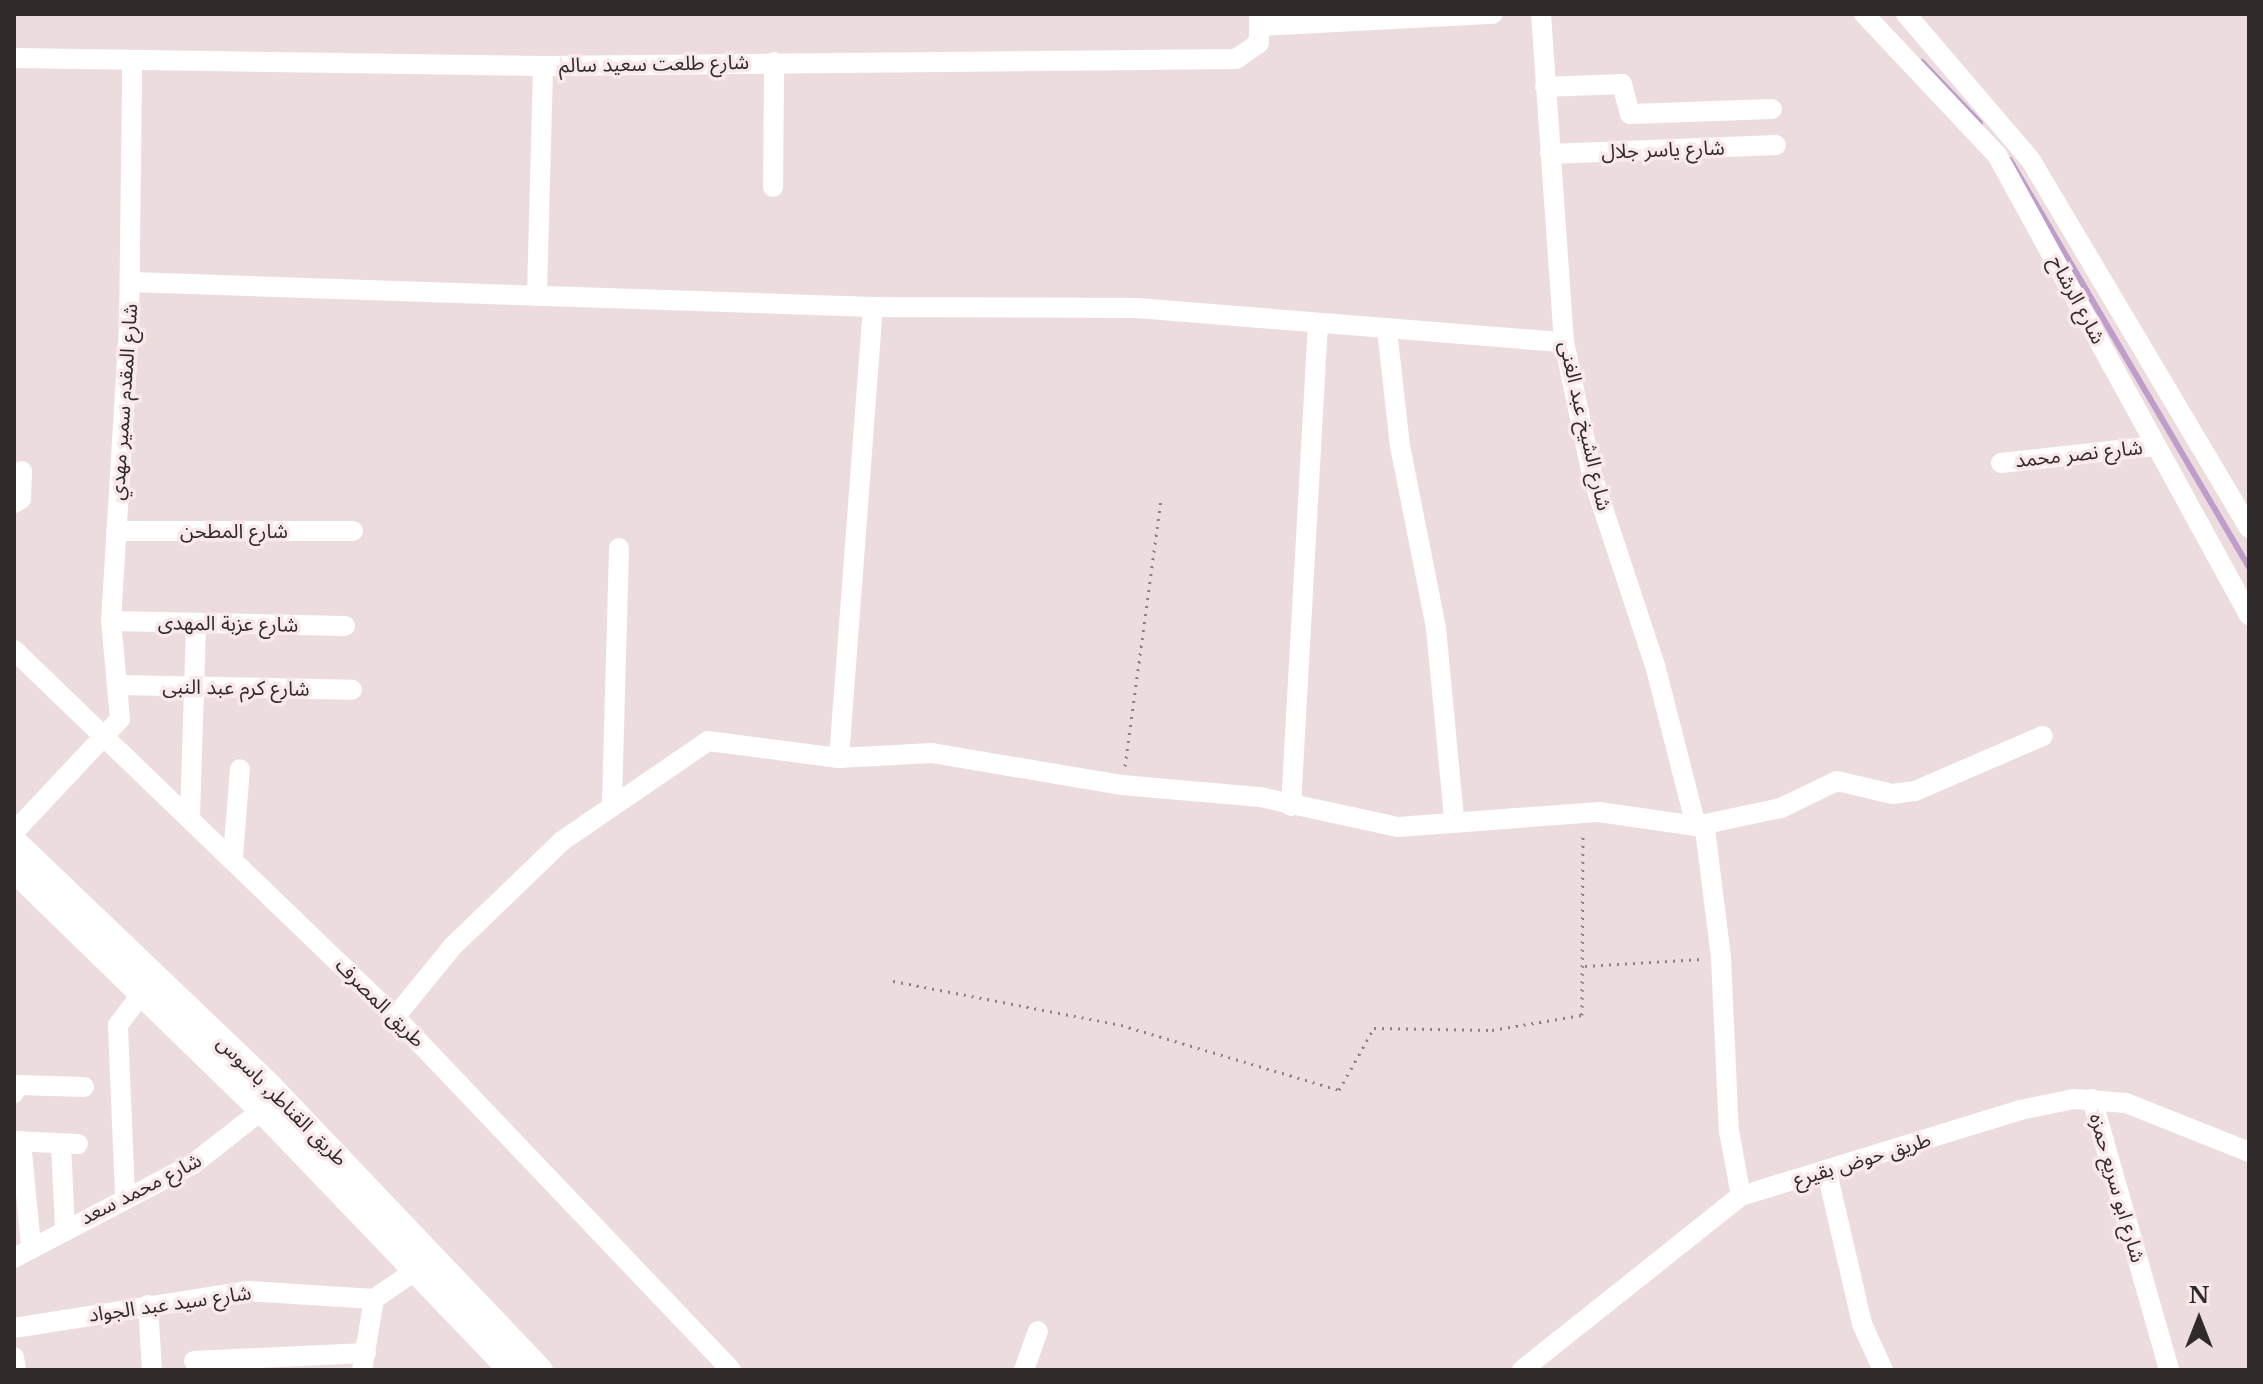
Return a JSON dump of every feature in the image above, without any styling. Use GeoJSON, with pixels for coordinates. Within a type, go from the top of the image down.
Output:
{"type":"FeatureCollection","features":[{"type":"Feature","properties":{"kind":"main road","name":"طريق القناطر, باسوس"},"geometry":{"type":"LineString","coordinates":[[14,842],[271,1088],[540,1370]]}},
{"type":"Feature","properties":{"kind":"main road","name":"طريق القناطر, باسوس"},"geometry":{"type":"LineString","coordinates":[[14,869],[262,1110],[511,1370]]}},
{"type":"Feature","properties":{"kind":"street"},"geometry":{"type":"LineString","coordinates":[[1260,20],[1493,14]]}},
{"type":"Feature","properties":{"kind":"street","name":"شارع الشيخ عبد الغنى"},"geometry":{"type":"LineString","coordinates":[[1541,14],[1564,342],[1592,475],[1655,665],[1696,826],[1705,829],[1721,958]]}},
{"type":"Feature","properties":{"kind":"street","name":"شارع الرشاح"},"geometry":{"type":"LineString","coordinates":[[1864,14],[1997,155],[2249,615]]}},
{"type":"Feature","properties":{"kind":"street","name":"شارع الرشاح"},"geometry":{"type":"LineString","coordinates":[[1906,14],[2012,132],[2249,528]]}},
{"type":"Feature","properties":{"kind":"street","name":"شارع طلعت سعيد سالم"},"geometry":{"type":"LineString","coordinates":[[14,58],[132,65],[543,66],[1236,59],[1254,51],[1260,20]]}},
{"type":"Feature","properties":{"kind":"street"},"geometry":{"type":"LineString","coordinates":[[773,187],[774,62]]}},
{"type":"Feature","properties":{"kind":"street","name":"شارع المقدم سمير مهدي"},"geometry":{"type":"LineString","coordinates":[[110,736],[120,719],[120,685],[111,621],[131,282],[132,65]]}},
{"type":"Feature","properties":{"kind":"street"},"geometry":{"type":"LineString","coordinates":[[537,296],[543,66]]}},
{"type":"Feature","properties":{"kind":"street"},"geometry":{"type":"LineString","coordinates":[[1545,87],[1622,84],[1630,114],[1772,109]]}},
{"type":"Feature","properties":{"kind":"street","name":"شارع ياسر جلال"},"geometry":{"type":"LineString","coordinates":[[1550,154],[1776,145]]}},
{"type":"Feature","properties":{"kind":"street"},"geometry":{"type":"LineString","coordinates":[[131,282],[873,307],[1137,308],[1318,326],[1564,342]]}},
{"type":"Feature","properties":{"kind":"street"},"geometry":{"type":"LineString","coordinates":[[839,758],[873,307]]}},
{"type":"Feature","properties":{"kind":"street"},"geometry":{"type":"LineString","coordinates":[[1291,806],[1318,326]]}},
{"type":"Feature","properties":{"kind":"street"},"geometry":{"type":"LineString","coordinates":[[1387,330],[1400,446],[1436,628],[1454,819]]}},
{"type":"Feature","properties":{"kind":"street","name":"شارع نصر محمد"},"geometry":{"type":"LineString","coordinates":[[2001,463],[2156,446]]}},
{"type":"Feature","properties":{"kind":"street"},"geometry":{"type":"LineString","coordinates":[[14,503],[22,471]]}},
{"type":"Feature","properties":{"kind":"street","name":"شارع المطحن"},"geometry":{"type":"LineString","coordinates":[[116,531],[353,531]]}},
{"type":"Feature","properties":{"kind":"street"},"geometry":{"type":"LineString","coordinates":[[612,800],[619,548]]}},
{"type":"Feature","properties":{"kind":"street","name":"شارع عزبة المهدى"},"geometry":{"type":"LineString","coordinates":[[111,621],[345,626]]}},
{"type":"Feature","properties":{"kind":"street"},"geometry":{"type":"LineString","coordinates":[[190,817],[197,687],[196,623]]}},
{"type":"Feature","properties":{"kind":"street","name":"طريق المصرف"},"geometry":{"type":"LineString","coordinates":[[14,650],[110,736],[395,1017],[731,1370]]}},
{"type":"Feature","properties":{"kind":"street","name":"شارع كرم عبد النبى"},"geometry":{"type":"LineString","coordinates":[[120,685],[352,690]]}},
{"type":"Feature","properties":{"kind":"street"},"geometry":{"type":"LineString","coordinates":[[14,832],[110,736]]}},
{"type":"Feature","properties":{"kind":"street"},"geometry":{"type":"LineString","coordinates":[[395,1017],[511,888],[612,800],[708,741],[839,758],[932,753],[1122,785],[1190,787],[1398,827],[1454,819],[1583,813],[1696,826],[1781,808],[1837,781],[1893,794],[1915,791],[2043,736]]}},
{"type":"Feature","properties":{"kind":"street"},"geometry":{"type":"LineString","coordinates":[[233,857],[240,769]]}},
{"type":"Feature","properties":{"kind":"street"},"geometry":{"type":"LineString","coordinates":[[1721,958],[1729,1131],[1741,1196]]}},
{"type":"Feature","properties":{"kind":"street"},"geometry":{"type":"LineString","coordinates":[[125,1194],[118,1025],[143,992]]}},
{"type":"Feature","properties":{"kind":"street"},"geometry":{"type":"LineString","coordinates":[[14,1093],[18,1085],[84,1087]]}},
{"type":"Feature","properties":{"kind":"street","name":"طريق حوض بقيرع"},"geometry":{"type":"LineString","coordinates":[[1522,1370],[1741,1196],[2020,1110],[2092,1099],[2154,1110],[2249,1152]]}},
{"type":"Feature","properties":{"kind":"street","name":"شارع ابو سريع حمزه"},"geometry":{"type":"LineString","coordinates":[[2092,1099],[2169,1370]]}},
{"type":"Feature","properties":{"kind":"street","name":"شارع محمد سعد"},"geometry":{"type":"LineString","coordinates":[[23,1253],[125,1194],[211,1153],[262,1110]]}},
{"type":"Feature","properties":{"kind":"street"},"geometry":{"type":"LineString","coordinates":[[23,1253],[18,1141],[69,1144],[65,1228]]}},
{"type":"Feature","properties":{"kind":"street"},"geometry":{"type":"LineString","coordinates":[[1827,1172],[1858,1310],[1883,1370]]}},
{"type":"Feature","properties":{"kind":"street"},"geometry":{"type":"LineString","coordinates":[[194,1361],[364,1362],[374,1299],[416,1270]]}},
{"type":"Feature","properties":{"kind":"street","name":"شارع سيد عبد الجواد"},"geometry":{"type":"LineString","coordinates":[[14,1328],[148,1305],[271,1290],[374,1299]]}},
{"type":"Feature","properties":{"kind":"street"},"geometry":{"type":"LineString","coordinates":[[148,1305],[152,1370]]}},
{"type":"Feature","properties":{"kind":"street"},"geometry":{"type":"LineString","coordinates":[[1024,1370],[1038,1331]]}},
{"type":"Feature","properties":{"kind":"street"},"geometry":{"type":"LineString","coordinates":[[14,1357],[16,1370]]}},
{"type":"Feature","properties":{"kind":"path"},"geometry":{"type":"LineString","coordinates":[[1122,785],[1161,498]]}},
{"type":"Feature","properties":{"kind":"path"},"geometry":{"type":"LineString","coordinates":[[893,981],[1121,1025],[1339,1090],[1374,1028],[1492,1030],[1582,1015],[1583,813]]}},
{"type":"Feature","properties":{"kind":"path"},"geometry":{"type":"LineString","coordinates":[[1584,966],[1721,958]]}},
{"type":"Feature","properties":{"kind":"waterway"},"geometry":{"type":"LineString","coordinates":[[1922,62],[1980,123]]}},
{"type":"Feature","properties":{"kind":"waterway"},"geometry":{"type":"LineString","coordinates":[[2010,160],[2249,567]]}}]}
